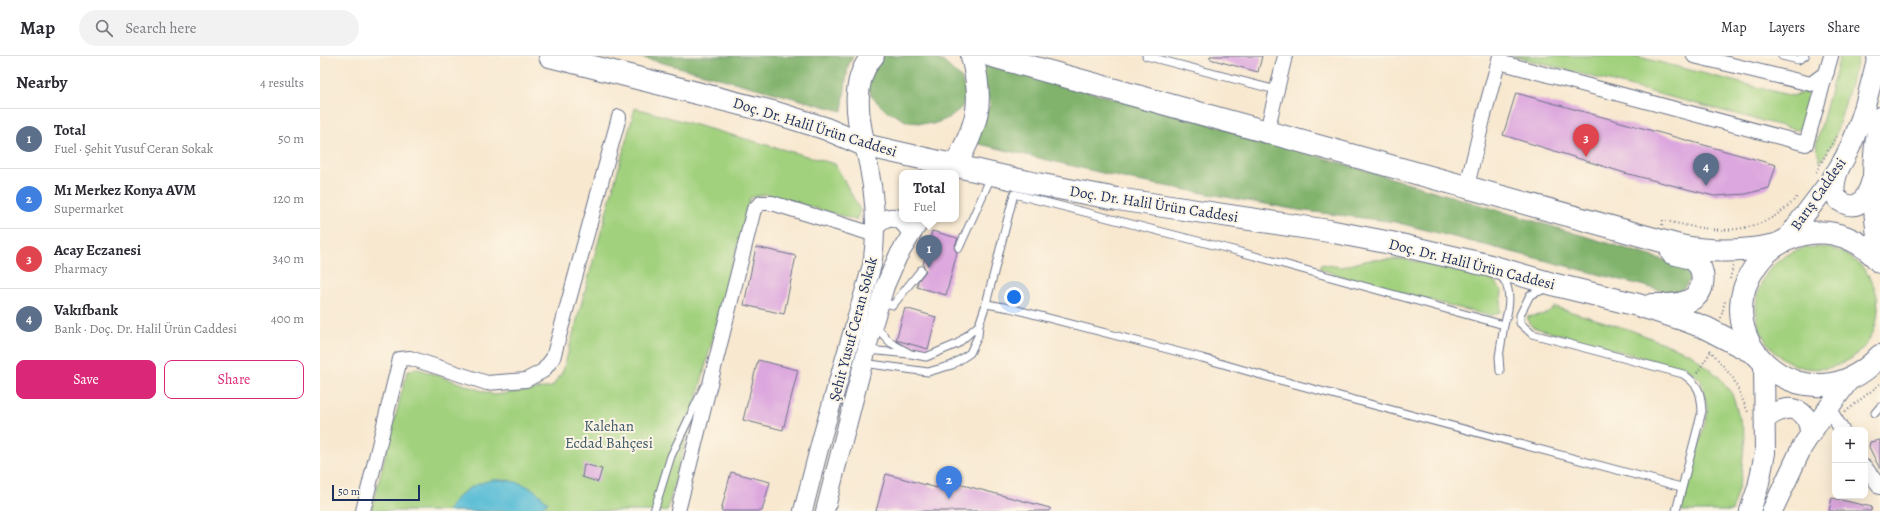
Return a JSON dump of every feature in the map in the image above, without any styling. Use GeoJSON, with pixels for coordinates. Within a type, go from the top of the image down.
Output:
{"type":"FeatureCollection","features":[{"type":"Feature","properties":{"kind":"main road","name":"Doç. Dr. Halil Ürün Caddesi"},"geometry":{"type":"LineString","coordinates":[[550,56],[776,113],[824,128],[864,145],[953,169],[993,174],[1117,199],[1329,231],[1396,244],[1638,305],[1706,328],[1760,358],[1782,376],[1804,385],[1827,386],[1880,368]]}},
{"type":"Feature","properties":{"kind":"main road"},"geometry":{"type":"LineString","coordinates":[[864,145],[857,112],[858,94],[861,76],[873,56]]}},
{"type":"Feature","properties":{"kind":"main road"},"geometry":{"type":"LineString","coordinates":[[953,169],[973,131],[978,114],[978,82],[972,56]]}},
{"type":"Feature","properties":{"kind":"main road"},"geometry":{"type":"LineString","coordinates":[[992,56],[1658,240],[1699,250],[1718,251],[1757,249],[1809,233],[1833,234],[1860,244],[1880,262]]}},
{"type":"Feature","properties":{"kind":"main road","name":"Barış Caddesi"},"geometry":{"type":"LineString","coordinates":[[1781,242],[1838,168],[1864,110],[1878,56]]}},
{"type":"Feature","properties":{"kind":"main road"},"geometry":{"type":"LineString","coordinates":[[1880,117],[1873,161],[1875,221],[1880,255]]}},
{"type":"Feature","properties":{"kind":"main road"},"geometry":{"type":"LineString","coordinates":[[1838,168],[1835,180],[1835,194],[1839,201],[1848,205],[1855,205],[1863,201],[1868,193],[1873,178]]}},
{"type":"Feature","properties":{"kind":"main road"},"geometry":{"type":"LineString","coordinates":[[1631,232],[1658,247],[1695,261],[1701,268],[1703,277],[1698,293],[1693,299],[1671,304],[1638,305]]}},
{"type":"Feature","properties":{"kind":"main road"},"geometry":{"type":"LineString","coordinates":[[1750,511],[1764,460],[1757,419],[1760,358],[1746,334],[1742,317],[1742,301],[1746,284],[1753,269],[1767,252],[1781,242]]}},
{"type":"Feature","properties":{"kind":"main road"},"geometry":{"type":"LineString","coordinates":[[1772,511],[1810,433],[1837,410],[1855,377],[1880,356]]}},
{"type":"Feature","properties":{"kind":"main road"},"geometry":{"type":"LineString","coordinates":[[1757,419],[1782,409],[1795,410],[1806,417],[1810,427],[1810,433]]}},
{"type":"Feature","properties":{"kind":"street"},"geometry":{"type":"LineString","coordinates":[[1267,131],[1285,56]]}},
{"type":"Feature","properties":{"kind":"street"},"geometry":{"type":"LineString","coordinates":[[1694,56],[1811,84],[1827,72]]}},
{"type":"Feature","properties":{"kind":"street"},"geometry":{"type":"LineString","coordinates":[[1467,186],[1483,119],[1500,59],[1806,144],[1831,56]]}},
{"type":"Feature","properties":{"kind":"street"},"geometry":{"type":"LineString","coordinates":[[363,511],[400,359],[410,358],[486,383],[526,380],[543,371],[553,358],[619,117]]}},
{"type":"Feature","properties":{"kind":"street","name":"Şehit Yusuf Ceran Sokak"},"geometry":{"type":"LineString","coordinates":[[803,511],[822,437],[872,266],[876,230],[872,184],[864,145]]}},
{"type":"Feature","properties":{"kind":"street"},"geometry":{"type":"LineString","coordinates":[[678,511],[754,209],[761,203],[772,203],[876,230],[888,217],[896,217],[899,219]]}},
{"type":"Feature","properties":{"kind":"street"},"geometry":{"type":"LineString","coordinates":[[906,222],[916,226]]}},
{"type":"Feature","properties":{"kind":"street","name":"Şehit Yusuf Ceran Sokak"},"geometry":{"type":"LineString","coordinates":[[824,511],[880,302],[891,271],[916,226]]}},
{"type":"Feature","properties":{"kind":"street"},"geometry":{"type":"LineString","coordinates":[[1837,410],[1841,427]]}},
{"type":"Feature","properties":{"kind":"street"},"geometry":{"type":"LineString","coordinates":[[1868,471],[1880,487]]}},
{"type":"Feature","properties":{"kind":"lane"},"geometry":{"type":"LineString","coordinates":[[1146,56],[1276,90]]}},
{"type":"Feature","properties":{"kind":"lane"},"geometry":{"type":"LineString","coordinates":[[1782,56],[1798,60],[1805,56]]}},
{"type":"Feature","properties":{"kind":"lane"},"geometry":{"type":"LineString","coordinates":[[959,248],[993,174]]}},
{"type":"Feature","properties":{"kind":"lane"},"geometry":{"type":"LineString","coordinates":[[865,356],[928,372],[952,365],[970,353],[978,336],[979,325],[986,304],[1014,194],[1232,250],[1504,325]]}},
{"type":"Feature","properties":{"kind":"lane"},"geometry":{"type":"LineString","coordinates":[[1487,266],[1502,277],[1509,293],[1508,312],[1504,325],[1499,357],[1500,371]]}},
{"type":"Feature","properties":{"kind":"lane"},"geometry":{"type":"LineString","coordinates":[[880,302],[894,304],[921,270]]}},
{"type":"Feature","properties":{"kind":"lane"},"geometry":{"type":"LineString","coordinates":[[1556,285],[1530,296],[1520,315],[1520,323],[1532,334],[1683,374],[1692,380],[1701,396],[1702,411],[1681,487],[1676,511]]}},
{"type":"Feature","properties":{"kind":"lane"},"geometry":{"type":"LineString","coordinates":[[986,304],[1017,310],[1202,358],[1681,487]]}},
{"type":"Feature","properties":{"kind":"lane"},"geometry":{"type":"LineString","coordinates":[[873,325],[891,343],[911,354]]}},
{"type":"Feature","properties":{"kind":"lane"},"geometry":{"type":"LineString","coordinates":[[865,356],[911,354],[926,357],[957,344],[979,325]]}},
{"type":"Feature","properties":{"kind":"lane"},"geometry":{"type":"LineString","coordinates":[[654,511],[671,456],[713,368]]}},
{"type":"Feature","properties":{"kind":"path"},"geometry":{"type":"LineString","coordinates":[[1815,173],[1839,132]]}},
{"type":"Feature","properties":{"kind":"path"},"geometry":{"type":"LineString","coordinates":[[1658,240],[1663,220],[1708,230],[1738,229],[1774,217],[1798,196]]}},
{"type":"Feature","properties":{"kind":"path"},"geometry":{"type":"LineString","coordinates":[[1692,380],[1711,351],[1733,378],[1746,406],[1757,419]]}},
{"type":"Feature","properties":{"kind":"path"},"geometry":{"type":"LineString","coordinates":[[1837,410],[1861,398],[1880,384]]}},
{"type":"Feature","properties":{"kind":"green space"},"geometry":{"type":"Polygon","coordinates":[[[637,56],[853,56],[848,66],[842,111],[637,56]]]}},
{"type":"Feature","properties":{"kind":"green space"},"geometry":{"type":"Polygon","coordinates":[[[929,56],[944,62],[961,78],[966,94],[962,107],[949,118],[933,124],[908,122],[885,110],[872,97],[866,82],[881,57],[929,56]]]}},
{"type":"Feature","properties":{"kind":"green space"},"geometry":{"type":"Polygon","coordinates":[[[1513,56],[1635,56],[1792,96],[1805,92],[1811,98],[1806,125],[1797,130],[1513,56]]]}},
{"type":"Feature","properties":{"kind":"green space"},"geometry":{"type":"Polygon","coordinates":[[[1840,56],[1859,56],[1833,144],[1820,162],[1816,145],[1840,56]]]}},
{"type":"Feature","properties":{"kind":"green space"},"geometry":{"type":"Polygon","coordinates":[[[979,63],[1204,122],[1687,267],[1690,280],[1681,291],[1668,292],[1395,222],[1298,210],[1132,180],[971,142],[990,105],[979,63]]]}},
{"type":"Feature","properties":{"kind":"green space","name":"Kalehan Ecdad Bahçesi"},"geometry":{"type":"Polygon","coordinates":[[[635,108],[835,164],[860,210],[856,220],[765,194],[750,198],[667,511],[371,511],[407,372],[416,368],[494,395],[552,387],[563,371],[635,108]]]}},
{"type":"Feature","properties":{"kind":"green space"},"geometry":{"type":"Polygon","coordinates":[[[1817,247],[1829,248],[1840,252],[1851,257],[1860,265],[1868,274],[1873,285],[1877,296],[1877,320],[1873,331],[1868,342],[1860,351],[1851,359],[1840,364],[1829,368],[1817,369],[1805,368],[1794,364],[1783,359],[1774,351],[1766,342],[1761,331],[1757,320],[1756,308],[1757,296],[1761,285],[1766,274],[1774,265],[1783,257],[1794,252],[1805,248],[1817,247]]]}},
{"type":"Feature","properties":{"kind":"green space"},"geometry":{"type":"Polygon","coordinates":[[[1402,259],[1476,272],[1492,278],[1502,291],[1500,312],[1490,316],[1363,283],[1320,269],[1321,264],[1341,267],[1369,260],[1402,259]]]}},
{"type":"Feature","properties":{"kind":"green space"},"geometry":{"type":"Polygon","coordinates":[[[1555,307],[1628,329],[1691,354],[1719,377],[1732,394],[1745,436],[1741,477],[1732,511],[1681,511],[1708,411],[1701,380],[1691,371],[1532,327],[1527,317],[1545,314],[1555,307]]]}},
{"type":"Feature","properties":{"kind":"water"},"geometry":{"type":"Polygon","coordinates":[[[491,480],[507,480],[522,484],[536,491],[548,503],[542,506],[545,511],[448,511],[456,499],[471,487],[491,480]]]}},
{"type":"Feature","properties":{"kind":"building"},"geometry":{"type":"Polygon","coordinates":[[[1210,56],[1262,56],[1258,72],[1210,59],[1210,56]]]}},
{"type":"Feature","properties":{"kind":"building"},"geometry":{"type":"Polygon","coordinates":[[[1516,93],[1776,165],[1769,188],[1746,194],[1714,196],[1625,173],[1503,135],[1516,93]]]}},
{"type":"Feature","properties":{"kind":"building"},"geometry":{"type":"Polygon","coordinates":[[[932,231],[958,238],[954,248],[957,253],[946,295],[917,287],[918,281],[926,271],[923,265],[932,231]]]}},
{"type":"Feature","properties":{"kind":"building"},"geometry":{"type":"Polygon","coordinates":[[[756,247],[796,256],[784,314],[744,305],[756,247]]]}},
{"type":"Feature","properties":{"kind":"building"},"geometry":{"type":"Polygon","coordinates":[[[905,308],[936,317],[928,349],[896,340],[905,308]]]}},
{"type":"Feature","properties":{"kind":"building"},"geometry":{"type":"Polygon","coordinates":[[[758,360],[798,370],[783,430],[743,420],[758,360]]]}},
{"type":"Feature","properties":{"kind":"building"},"geometry":{"type":"Polygon","coordinates":[[[1880,440],[1880,469],[1869,447],[1870,442],[1880,440]]]}},
{"type":"Feature","properties":{"kind":"building"},"geometry":{"type":"Polygon","coordinates":[[[584,464],[602,469],[598,482],[582,477],[584,464]]]}},
{"type":"Feature","properties":{"kind":"building"},"geometry":{"type":"Polygon","coordinates":[[[731,472],[770,482],[762,511],[721,511],[731,472]]]}},
{"type":"Feature","properties":{"kind":"building"},"geometry":{"type":"Polygon","coordinates":[[[886,474],[937,488],[940,479],[1050,508],[1050,511],[876,511],[886,474]]]}},
{"type":"Feature","properties":{"kind":"building"},"geometry":{"type":"Polygon","coordinates":[[[1832,498],[1872,507],[1871,511],[1829,511],[1832,498]]]}},
{"type":"Feature","properties":{"kind":"place","name":"Acay Eczanesi"},"geometry":{"type":"Point","coordinates":[1586,157]}},
{"type":"Feature","properties":{"kind":"place","name":"Vakıfbank"},"geometry":{"type":"Point","coordinates":[1706,186]}},
{"type":"Feature","properties":{"kind":"place","name":"Total"},"geometry":{"type":"Point","coordinates":[929,268]}},
{"type":"Feature","properties":{"kind":"place","name":"M1 Merkez Konya AVM"},"geometry":{"type":"Point","coordinates":[949,499]}}]}
